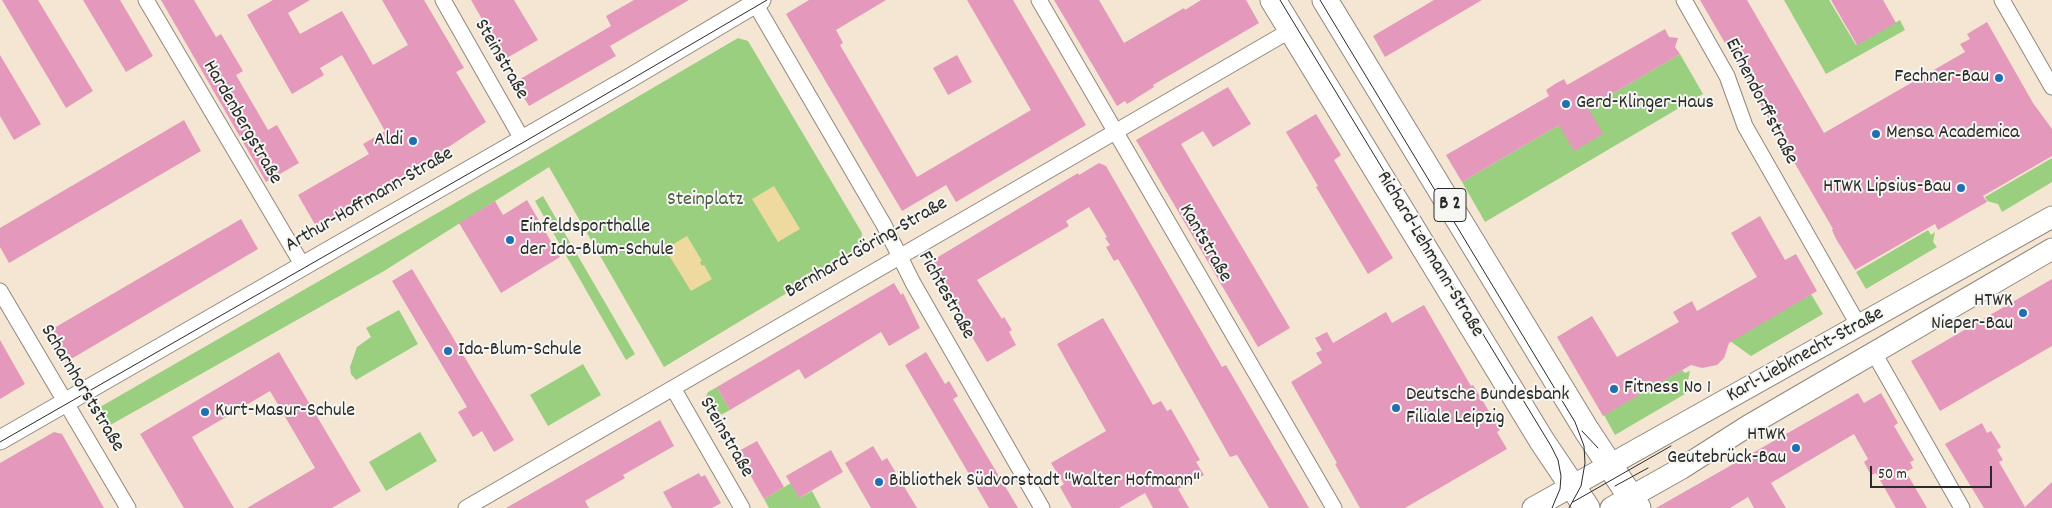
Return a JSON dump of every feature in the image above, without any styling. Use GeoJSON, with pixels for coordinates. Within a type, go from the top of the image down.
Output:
{"type":"FeatureCollection","features":[{"type":"Feature","properties":{"kind":"main road","name":"Richard-Lehmann-Straße"},"geometry":{"type":"LineString","coordinates":[[1273,0],[1542,441],[1587,508]]}},
{"type":"Feature","properties":{"kind":"main road","name":"B 2"},"geometry":{"type":"LineString","coordinates":[[1331,2],[1609,466],[1626,504]]}},
{"type":"Feature","properties":{"kind":"main road","name":"Karl-Liebknecht-Straße"},"geometry":{"type":"LineString","coordinates":[[1533,508],[2052,217]]}},
{"type":"Feature","properties":{"kind":"main road","name":"Karl-Liebknecht-Straße"},"geometry":{"type":"LineString","coordinates":[[1626,504],[1874,353],[2052,249]]}},
{"type":"Feature","properties":{"kind":"street","name":"Hardenbergstraße"},"geometry":{"type":"LineString","coordinates":[[146,0],[303,266]]}},
{"type":"Feature","properties":{"kind":"street","name":"Steinstraße"},"geometry":{"type":"LineString","coordinates":[[443,0],[522,139]]}},
{"type":"Feature","properties":{"kind":"street","name":"Kantstraße"},"geometry":{"type":"LineString","coordinates":[[1039,0],[1334,508]]}},
{"type":"Feature","properties":{"kind":"street","name":"Eichendorffstraße"},"geometry":{"type":"LineString","coordinates":[[1684,0],[1728,76],[1745,126],[1859,326]]}},
{"type":"Feature","properties":{"kind":"street"},"geometry":{"type":"LineString","coordinates":[[2002,0],[2052,87]]}},
{"type":"Feature","properties":{"kind":"street","name":"Arthur-Hoffmann-Straße"},"geometry":{"type":"LineString","coordinates":[[0,440],[522,139],[756,1]]}},
{"type":"Feature","properties":{"kind":"street","name":"Fichtestraße"},"geometry":{"type":"LineString","coordinates":[[756,1],[1042,508]]}},
{"type":"Feature","properties":{"kind":"street","name":"Bernhard-Göring-Straße"},"geometry":{"type":"LineString","coordinates":[[466,508],[1291,30]]}},
{"type":"Feature","properties":{"kind":"street","name":"Scharnhorststraße"},"geometry":{"type":"LineString","coordinates":[[0,291],[128,508]]}},
{"type":"Feature","properties":{"kind":"street"},"geometry":{"type":"LineString","coordinates":[[1874,353],[1962,508]]}},
{"type":"Feature","properties":{"kind":"street","name":"Steinstraße"},"geometry":{"type":"LineString","coordinates":[[673,388],[742,508]]}},
{"type":"Feature","properties":{"kind":"green space"},"geometry":{"type":"Polygon","coordinates":[[[1784,0],[1829,0],[1856,45],[1900,20],[1905,30],[1826,74],[1784,0]]]}},
{"type":"Feature","properties":{"kind":"green space","name":"Steinplatz"},"geometry":{"type":"Polygon","coordinates":[[[738,38],[748,41],[862,233],[860,249],[664,367],[549,167],[384,271],[105,428],[98,416],[100,407],[738,38]]]}},
{"type":"Feature","properties":{"kind":"green space"},"geometry":{"type":"Polygon","coordinates":[[[1680,54],[1703,94],[1485,222],[1462,182],[1680,54]]]}},
{"type":"Feature","properties":{"kind":"green space"},"geometry":{"type":"Polygon","coordinates":[[[2052,158],[2052,182],[2002,212],[1998,204],[1987,201],[1985,197],[2052,158]]]}},
{"type":"Feature","properties":{"kind":"green space"},"geometry":{"type":"Polygon","coordinates":[[[543,196],[635,354],[626,360],[535,201],[543,196]]]}},
{"type":"Feature","properties":{"kind":"green space"},"geometry":{"type":"Polygon","coordinates":[[[1928,230],[1931,235],[1935,232],[1933,242],[1937,247],[1866,289],[1856,272],[1928,230]]]}},
{"type":"Feature","properties":{"kind":"green space"},"geometry":{"type":"Polygon","coordinates":[[[1811,294],[1823,314],[1751,356],[1730,341],[1811,294]]]}},
{"type":"Feature","properties":{"kind":"green space"},"geometry":{"type":"Polygon","coordinates":[[[399,310],[418,344],[356,380],[351,374],[350,367],[357,347],[371,337],[366,328],[399,310]]]}},
{"type":"Feature","properties":{"kind":"green space"},"geometry":{"type":"Polygon","coordinates":[[[583,364],[601,395],[548,426],[530,395],[583,364]]]}},
{"type":"Feature","properties":{"kind":"green space"},"geometry":{"type":"Polygon","coordinates":[[[1682,370],[1685,373],[1690,371],[1688,380],[1690,391],[1615,435],[1604,415],[1682,370]]]}},
{"type":"Feature","properties":{"kind":"green space"},"geometry":{"type":"Polygon","coordinates":[[[717,387],[730,410],[715,418],[705,399],[708,392],[717,387]]]}},
{"type":"Feature","properties":{"kind":"green space"},"geometry":{"type":"Polygon","coordinates":[[[420,432],[437,461],[386,491],[369,462],[420,432]]]}},
{"type":"Feature","properties":{"kind":"green space"},"geometry":{"type":"Polygon","coordinates":[[[791,483],[799,498],[812,491],[821,508],[769,508],[764,499],[791,483]]]}},
{"type":"Feature","properties":{"kind":"sand"},"geometry":{"type":"Polygon","coordinates":[[[774,186],[800,229],[778,242],[752,199],[774,186]]]}},
{"type":"Feature","properties":{"kind":"sand"},"geometry":{"type":"Polygon","coordinates":[[[687,236],[702,261],[700,262],[702,266],[704,265],[712,279],[691,291],[665,249],[687,236]]]}},
{"type":"Feature","properties":{"kind":"building"},"geometry":{"type":"Polygon","coordinates":[[[2,0],[38,0],[93,91],[66,108],[2,0]]]}},
{"type":"Feature","properties":{"kind":"building"},"geometry":{"type":"Polygon","coordinates":[[[83,0],[120,0],[153,56],[126,72],[83,0]]]}},
{"type":"Feature","properties":{"kind":"building"},"geometry":{"type":"Polygon","coordinates":[[[161,0],[194,0],[216,37],[221,34],[243,71],[236,75],[268,130],[277,125],[299,163],[266,182],[161,0]]]}},
{"type":"Feature","properties":{"kind":"building"},"geometry":{"type":"Polygon","coordinates":[[[273,0],[310,0],[288,13],[300,34],[342,11],[373,65],[408,45],[382,0],[424,0],[464,68],[456,72],[486,122],[384,190],[317,228],[298,195],[369,154],[363,144],[385,131],[342,55],[320,68],[324,75],[292,94],[247,15],[273,0]]]}},
{"type":"Feature","properties":{"kind":"building"},"geometry":{"type":"Polygon","coordinates":[[[471,0],[514,0],[538,40],[505,59],[471,0]]]}},
{"type":"Feature","properties":{"kind":"building"},"geometry":{"type":"Polygon","coordinates":[[[634,0],[689,0],[610,46],[616,56],[529,106],[515,82],[611,26],[606,16],[634,0]]]}},
{"type":"Feature","properties":{"kind":"building"},"geometry":{"type":"Polygon","coordinates":[[[809,0],[886,0],[836,30],[843,43],[840,45],[917,177],[1031,110],[967,0],[1013,0],[1086,125],[956,202],[946,185],[902,211],[786,14],[809,0]]]}},
{"type":"Feature","properties":{"kind":"building"},"geometry":{"type":"Polygon","coordinates":[[[1054,0],[1099,0],[1124,43],[1201,0],[1246,0],[1259,23],[1153,85],[1154,87],[1127,104],[1125,101],[1117,106],[1054,0]]]}},
{"type":"Feature","properties":{"kind":"building"},"geometry":{"type":"Polygon","coordinates":[[[1434,0],[1482,0],[1385,57],[1373,36],[1434,0]]]}},
{"type":"Feature","properties":{"kind":"building"},"geometry":{"type":"Polygon","coordinates":[[[1700,0],[1747,0],[1824,133],[1965,52],[1960,44],[1970,39],[1967,34],[1987,22],[2033,103],[2052,129],[2052,156],[1983,196],[1987,202],[1938,230],[1935,224],[1855,270],[1700,0]]]}},
{"type":"Feature","properties":{"kind":"building"},"geometry":{"type":"Polygon","coordinates":[[[1831,0],[1883,0],[1896,23],[1857,45],[1831,0]]]}},
{"type":"Feature","properties":{"kind":"building","name":"Gerd-Klinger-Haus"},"geometry":{"type":"Polygon","coordinates":[[[1665,29],[1669,37],[1678,38],[1675,47],[1680,54],[1588,108],[1603,134],[1574,151],[1559,125],[1462,182],[1446,155],[1549,96],[1546,90],[1555,84],[1564,79],[1567,85],[1665,29]]]}},
{"type":"Feature","properties":{"kind":"building"},"geometry":{"type":"Polygon","coordinates":[[[0,55],[41,124],[14,140],[0,116],[0,55]]]}},
{"type":"Feature","properties":{"kind":"building"},"geometry":{"type":"Polygon","coordinates":[[[957,55],[972,82],[948,95],[933,68],[957,55]]]}},
{"type":"Feature","properties":{"kind":"building"},"geometry":{"type":"Polygon","coordinates":[[[1228,87],[1251,124],[1213,147],[1203,131],[1181,144],[1290,328],[1258,347],[1136,140],[1228,87]]]}},
{"type":"Feature","properties":{"kind":"building"},"geometry":{"type":"Polygon","coordinates":[[[1316,114],[1341,155],[1334,160],[1393,258],[1368,274],[1316,187],[1318,186],[1286,132],[1316,114]]]}},
{"type":"Feature","properties":{"kind":"building"},"geometry":{"type":"Polygon","coordinates":[[[184,120],[201,151],[9,263],[0,247],[0,228],[184,120]]]}},
{"type":"Feature","properties":{"kind":"building"},"geometry":{"type":"Polygon","coordinates":[[[1099,163],[1106,166],[1222,367],[1226,365],[1309,508],[1269,508],[1237,455],[1230,457],[1118,259],[1114,261],[1106,247],[1110,245],[1105,238],[1107,237],[1089,207],[1066,221],[1069,226],[977,280],[1002,319],[1004,317],[1012,330],[1009,332],[1016,345],[987,362],[928,263],[1078,173],[1079,175],[1099,163]]]}},
{"type":"Feature","properties":{"kind":"building","name":"Einfeldsporthalle der Ida-Blum-Schule"},"geometry":{"type":"Polygon","coordinates":[[[527,200],[560,257],[501,293],[459,223],[495,201],[503,215],[527,200]]]}},
{"type":"Feature","properties":{"kind":"building"},"geometry":{"type":"Polygon","coordinates":[[[1760,216],[1785,260],[1796,254],[1817,291],[1729,343],[1724,358],[1717,365],[1702,368],[1691,365],[1603,416],[1557,337],[1592,316],[1617,357],[1679,322],[1673,312],[1692,301],[1697,311],[1757,277],[1731,233],[1760,216]]]}},
{"type":"Feature","properties":{"kind":"building"},"geometry":{"type":"Polygon","coordinates":[[[241,219],[258,249],[66,362],[49,331],[241,219]]]}},
{"type":"Feature","properties":{"kind":"building","name":"Ida-Blum-Schule"},"geometry":{"type":"Polygon","coordinates":[[[412,269],[514,440],[494,452],[482,431],[473,437],[458,412],[467,407],[392,281],[412,269]]]}},
{"type":"Feature","properties":{"kind":"building","name":"HTWK Nieper-Bau"},"geometry":{"type":"Polygon","coordinates":[[[2052,279],[2052,346],[1940,411],[1911,361],[2052,279]]]}},
{"type":"Feature","properties":{"kind":"building"},"geometry":{"type":"Polygon","coordinates":[[[894,283],[901,295],[903,293],[920,328],[889,346],[881,332],[805,379],[799,369],[730,410],[717,387],[894,283]]]}},
{"type":"Feature","properties":{"kind":"building","name":"Deutsche Bundesbank Filiale Leipzig"},"geometry":{"type":"Polygon","coordinates":[[[1424,305],[1471,386],[1473,385],[1500,430],[1497,432],[1507,449],[1405,508],[1360,508],[1291,382],[1322,363],[1316,353],[1322,350],[1315,338],[1327,332],[1333,343],[1386,312],[1392,323],[1424,305]]]}},
{"type":"Feature","properties":{"kind":"building"},"geometry":{"type":"Polygon","coordinates":[[[1103,318],[1153,405],[1161,401],[1167,411],[1171,409],[1200,460],[1196,462],[1204,475],[1178,489],[1189,508],[1153,508],[1145,493],[1119,508],[1072,508],[1060,487],[1064,484],[1051,463],[1106,431],[1057,344],[1103,318]]]}},
{"type":"Feature","properties":{"kind":"building"},"geometry":{"type":"Polygon","coordinates":[[[0,340],[25,384],[0,399],[0,340]]]}},
{"type":"Feature","properties":{"kind":"building","name":"Kurt-Masur-Schule"},"geometry":{"type":"Polygon","coordinates":[[[279,352],[361,491],[332,508],[247,508],[315,468],[270,391],[192,437],[234,508],[184,508],[140,434],[279,352]]]}},
{"type":"Feature","properties":{"kind":"building"},"geometry":{"type":"Polygon","coordinates":[[[926,352],[945,384],[949,381],[958,396],[953,399],[1018,508],[989,508],[905,365],[926,352]]]}},
{"type":"Feature","properties":{"kind":"building","name":"HTWK Geutebrück-Bau"},"geometry":{"type":"Polygon","coordinates":[[[1858,393],[1864,403],[1881,393],[1898,423],[1894,426],[1914,460],[1910,462],[1913,468],[1906,472],[1927,508],[1896,508],[1876,473],[1871,475],[1864,462],[1868,459],[1854,434],[1771,483],[1786,508],[1754,508],[1748,497],[1730,508],[1656,508],[1858,393]]]}},
{"type":"Feature","properties":{"kind":"building"},"geometry":{"type":"Polygon","coordinates":[[[660,420],[674,446],[623,475],[625,478],[585,501],[589,508],[506,508],[660,420]]]}},
{"type":"Feature","properties":{"kind":"building"},"geometry":{"type":"Polygon","coordinates":[[[1982,423],[1987,433],[1991,431],[2001,447],[1997,450],[2003,460],[1999,462],[2025,507],[2052,482],[2052,508],[1984,508],[1945,444],[1982,423]]]}},
{"type":"Feature","properties":{"kind":"building"},"geometry":{"type":"Polygon","coordinates":[[[54,432],[62,434],[104,508],[0,508],[0,463],[54,432]]]}},
{"type":"Feature","properties":{"kind":"building"},"geometry":{"type":"Polygon","coordinates":[[[757,441],[784,487],[764,499],[737,452],[757,441]]]}},
{"type":"Feature","properties":{"kind":"building","name":"Bibliothek Südvorstadt \"Walter Hofmann\""},"geometry":{"type":"Polygon","coordinates":[[[873,446],[882,461],[887,458],[917,508],[871,508],[845,463],[873,446]]]}},
{"type":"Feature","properties":{"kind":"building"},"geometry":{"type":"Polygon","coordinates":[[[831,450],[843,472],[799,498],[786,476],[831,450]]]}},
{"type":"Feature","properties":{"kind":"building"},"geometry":{"type":"Polygon","coordinates":[[[699,473],[701,477],[705,475],[721,503],[712,508],[672,508],[663,492],[699,473]]]}},
{"type":"Feature","properties":{"kind":"tram line"},"geometry":{"type":"LineString","coordinates":[[0,442],[524,142],[767,0]]}},
{"type":"Feature","properties":{"kind":"tram line"},"geometry":{"type":"LineString","coordinates":[[1280,0],[1551,446],[1558,460],[1561,476],[1560,489],[1552,508]]}},
{"type":"Feature","properties":{"kind":"tram line"},"geometry":{"type":"LineString","coordinates":[[1320,0],[1575,422],[1584,446],[1585,463],[1581,486],[1569,508]]}},
{"type":"Feature","properties":{"kind":"tram line"},"geometry":{"type":"LineString","coordinates":[[1582,431],[1598,448]]}},
{"type":"Feature","properties":{"kind":"tram line"},"geometry":{"type":"LineString","coordinates":[[1573,502],[1671,446]]}},
{"type":"Feature","properties":{"kind":"tram line"},"geometry":{"type":"LineString","coordinates":[[1615,486],[1648,468]]}},
{"type":"Feature","properties":{"kind":"place","name":"Fechner-Bau"},"geometry":{"type":"Point","coordinates":[1999,78]}},
{"type":"Feature","properties":{"kind":"place","name":"Gerd-Klinger-Haus"},"geometry":{"type":"Point","coordinates":[1566,104]}},
{"type":"Feature","properties":{"kind":"place","name":"Mensa Academica"},"geometry":{"type":"Point","coordinates":[1876,134]}},
{"type":"Feature","properties":{"kind":"place","name":"Aldi"},"geometry":{"type":"Point","coordinates":[413,141]}},
{"type":"Feature","properties":{"kind":"place","name":"HTWK Lipsius-Bau"},"geometry":{"type":"Point","coordinates":[1961,188]}},
{"type":"Feature","properties":{"kind":"place","name":"Einfeldsporthalle der Ida-Blum-Schule"},"geometry":{"type":"Point","coordinates":[510,240]}},
{"type":"Feature","properties":{"kind":"place","name":"HTWK Nieper-Bau"},"geometry":{"type":"Point","coordinates":[2023,313]}},
{"type":"Feature","properties":{"kind":"place","name":"Ida-Blum-Schule"},"geometry":{"type":"Point","coordinates":[448,351]}},
{"type":"Feature","properties":{"kind":"place","name":"Fitness No 1"},"geometry":{"type":"Point","coordinates":[1614,389]}},
{"type":"Feature","properties":{"kind":"place","name":"Deutsche Bundesbank Filiale Leipzig"},"geometry":{"type":"Point","coordinates":[1396,408]}},
{"type":"Feature","properties":{"kind":"place","name":"Kurt-Masur-Schule"},"geometry":{"type":"Point","coordinates":[205,412]}},
{"type":"Feature","properties":{"kind":"place","name":"HTWK Geutebrück-Bau"},"geometry":{"type":"Point","coordinates":[1796,448]}},
{"type":"Feature","properties":{"kind":"place","name":"Bibliothek Südvorstadt \"Walter Hofmann\""},"geometry":{"type":"Point","coordinates":[879,482]}}]}
